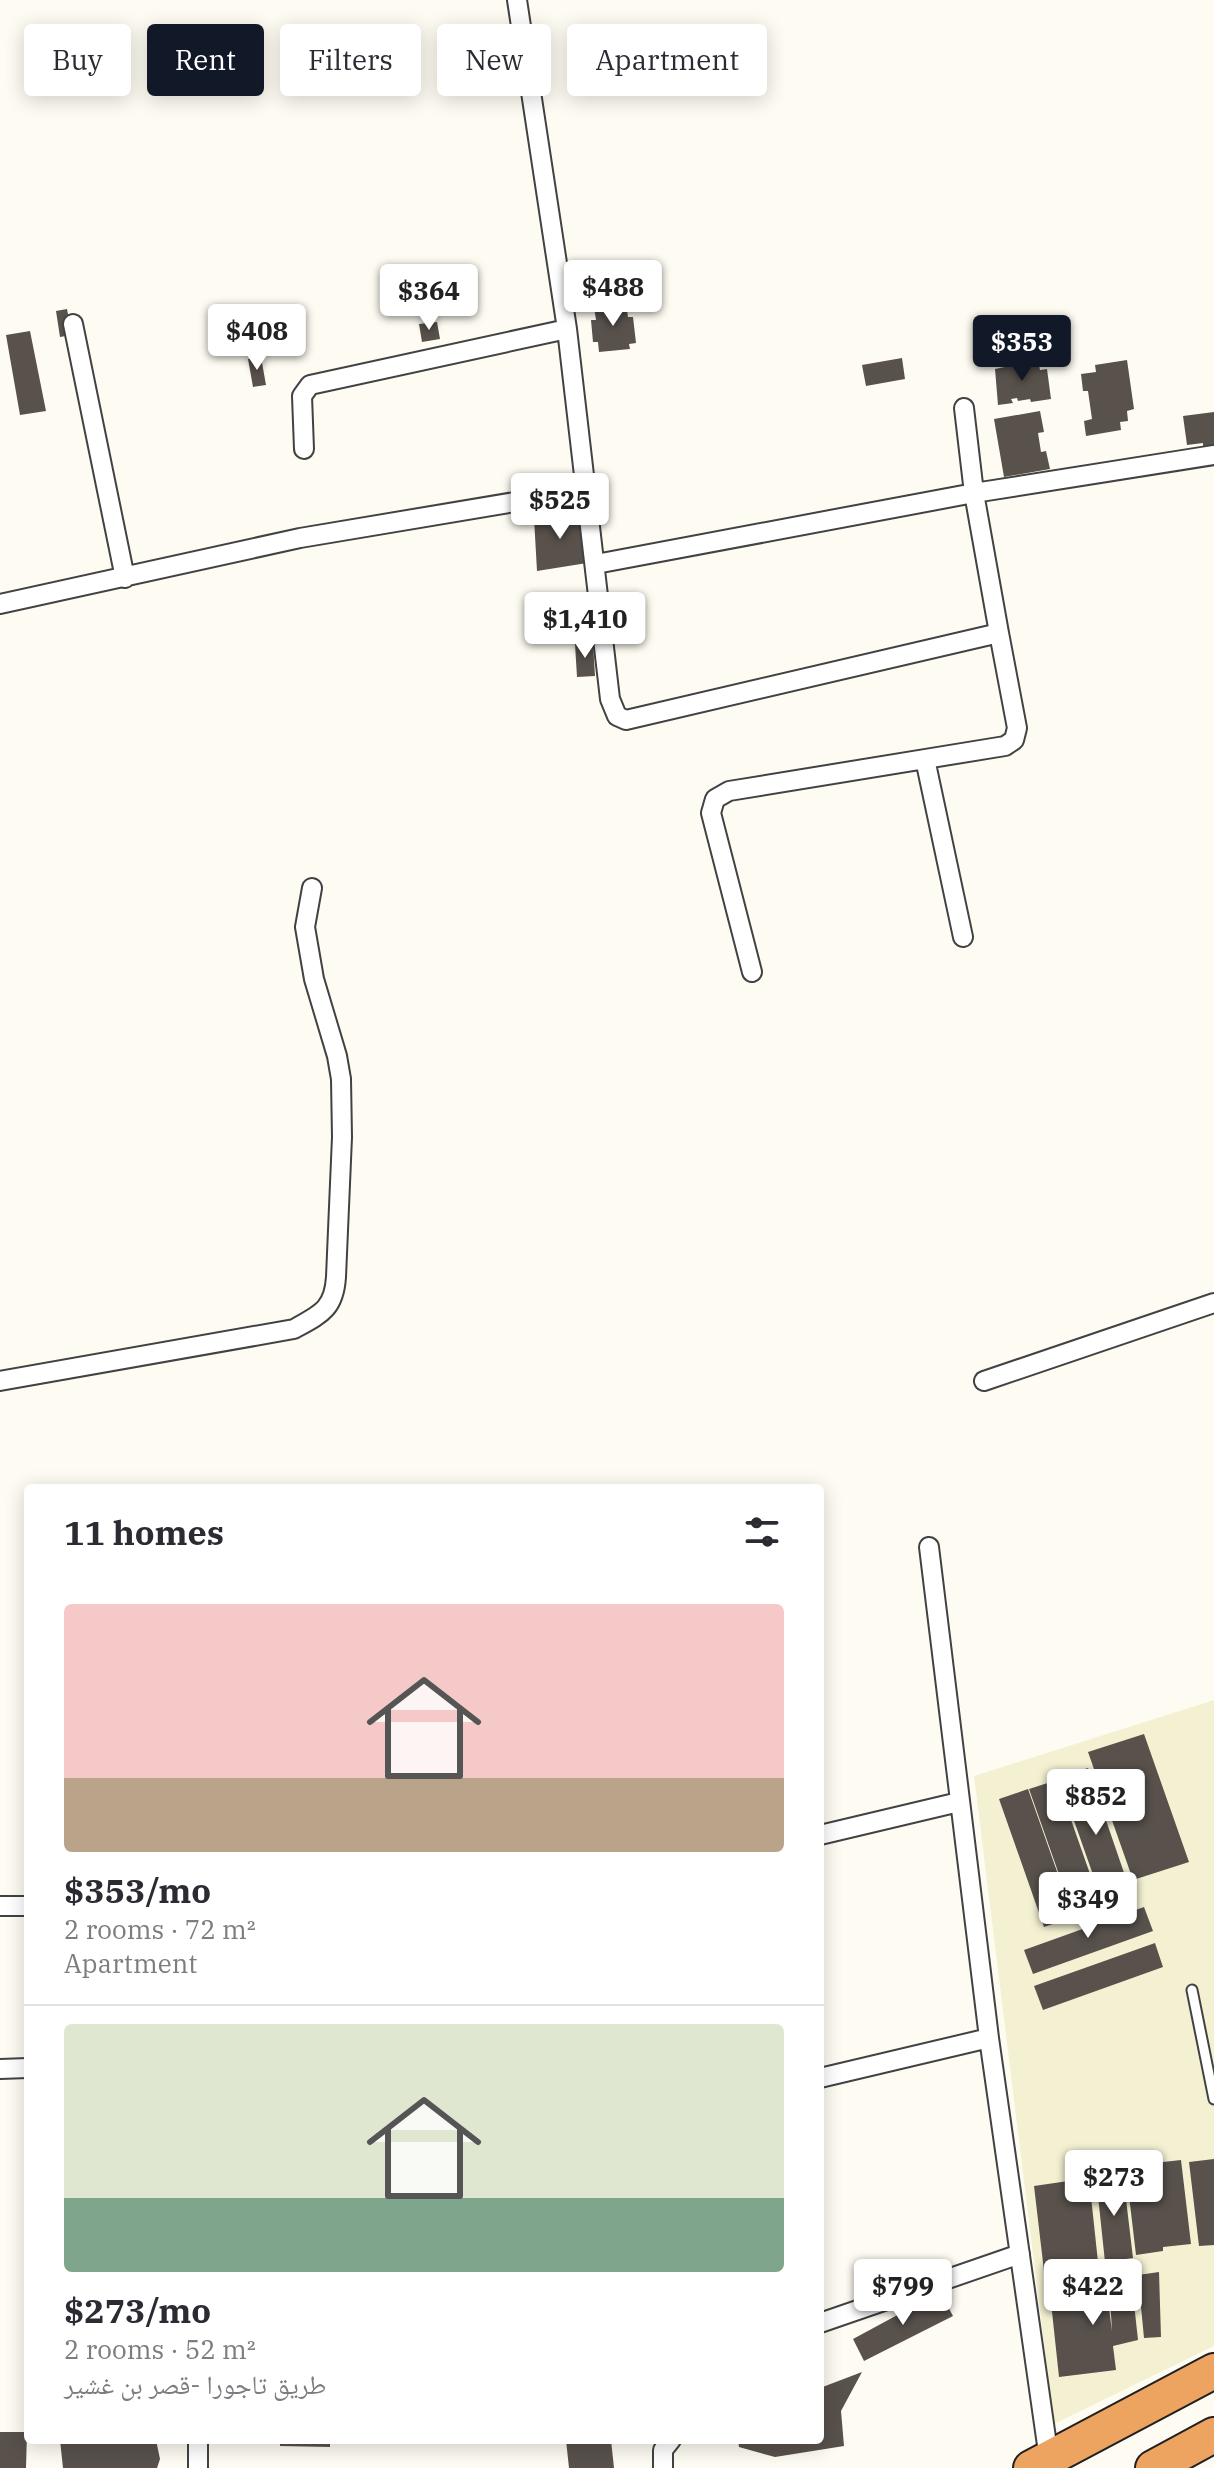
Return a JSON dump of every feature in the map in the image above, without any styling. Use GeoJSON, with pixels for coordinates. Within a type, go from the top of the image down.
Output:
{"type":"FeatureCollection","features":[{"type":"Feature","properties":{"kind":"highway"},"geometry":{"type":"LineString","coordinates":[[1040,2463],[1214,2371]]}},
{"type":"Feature","properties":{"kind":"highway"},"geometry":{"type":"LineString","coordinates":[[1153,2468],[1214,2435]]}},
{"type":"Feature","properties":{"kind":"street"},"geometry":{"type":"LineString","coordinates":[[517,0],[567,329],[610,699],[617,716],[626,720],[999,633]]}},
{"type":"Feature","properties":{"kind":"street"},"geometry":{"type":"LineString","coordinates":[[73,324],[125,578]]}},
{"type":"Feature","properties":{"kind":"street"},"geometry":{"type":"LineString","coordinates":[[304,449],[302,396],[310,385],[567,329]]}},
{"type":"Feature","properties":{"kind":"street"},"geometry":{"type":"LineString","coordinates":[[752,972],[711,813],[715,799],[729,791],[1005,746],[1014,740],[1017,728],[974,493],[964,408]]}},
{"type":"Feature","properties":{"kind":"street"},"geometry":{"type":"LineString","coordinates":[[596,564],[974,493],[1214,455]]}},
{"type":"Feature","properties":{"kind":"street"},"geometry":{"type":"LineString","coordinates":[[0,604],[300,538],[586,490]]}},
{"type":"Feature","properties":{"kind":"street"},"geometry":{"type":"LineString","coordinates":[[925,759],[963,937]]}},
{"type":"Feature","properties":{"kind":"street"},"geometry":{"type":"LineString","coordinates":[[0,1381],[294,1329],[327,1308],[335,1293],[336,1277],[342,1137],[341,1079],[314,979],[305,927],[312,888]]}},
{"type":"Feature","properties":{"kind":"street"},"geometry":{"type":"LineString","coordinates":[[984,1381],[1214,1303]]}},
{"type":"Feature","properties":{"kind":"street"},"geometry":{"type":"LineString","coordinates":[[929,1547],[989,2038],[1020,2254],[1040,2463]]}},
{"type":"Feature","properties":{"kind":"street"},"geometry":{"type":"LineString","coordinates":[[824,1834],[959,1802]]}},
{"type":"Feature","properties":{"kind":"street"},"geometry":{"type":"LineString","coordinates":[[0,1906],[24,1906]]}},
{"type":"Feature","properties":{"kind":"street"},"geometry":{"type":"LineString","coordinates":[[824,2077],[989,2038]]}},
{"type":"Feature","properties":{"kind":"street"},"geometry":{"type":"LineString","coordinates":[[0,2069],[24,2068]]}},
{"type":"Feature","properties":{"kind":"street"},"geometry":{"type":"LineString","coordinates":[[824,2322],[1020,2254]]}},
{"type":"Feature","properties":{"kind":"street"},"geometry":{"type":"LineString","coordinates":[[198,2444],[198,2468]]}},
{"type":"Feature","properties":{"kind":"street"},"geometry":{"type":"LineString","coordinates":[[663,2468],[663,2450],[668,2444]]}},
{"type":"Feature","properties":{"kind":"lane"},"geometry":{"type":"LineString","coordinates":[[1192,1990],[1214,2099]]}},
{"type":"Feature","properties":{"kind":"shaded area"},"geometry":{"type":"Polygon","coordinates":[[[1214,1700],[1214,2346],[1054,2424],[974,1776],[1214,1700]]]}},
{"type":"Feature","properties":{"kind":"building"},"geometry":{"type":"Polygon","coordinates":[[[626,304],[628,317],[633,317],[636,343],[629,344],[630,349],[599,352],[598,342],[593,342],[591,320],[596,320],[594,307],[626,304]]]}},
{"type":"Feature","properties":{"kind":"building"},"geometry":{"type":"Polygon","coordinates":[[[67,309],[72,335],[60,337],[56,311],[67,309]]]}},
{"type":"Feature","properties":{"kind":"building"},"geometry":{"type":"Polygon","coordinates":[[[437,322],[440,339],[422,342],[419,324],[437,322]]]}},
{"type":"Feature","properties":{"kind":"building"},"geometry":{"type":"Polygon","coordinates":[[[30,331],[46,411],[20,415],[6,335],[30,331]]]}},
{"type":"Feature","properties":{"kind":"building"},"geometry":{"type":"Polygon","coordinates":[[[261,357],[266,385],[253,387],[248,359],[261,357]]]}},
{"type":"Feature","properties":{"kind":"building"},"geometry":{"type":"Polygon","coordinates":[[[902,358],[905,379],[866,386],[862,365],[902,358]]]}},
{"type":"Feature","properties":{"kind":"building"},"geometry":{"type":"Polygon","coordinates":[[[1038,360],[1040,370],[1047,369],[1051,399],[1031,402],[1030,399],[1018,401],[1017,398],[1011,399],[1013,403],[998,405],[995,369],[1038,360]]]}},
{"type":"Feature","properties":{"kind":"building"},"geometry":{"type":"Polygon","coordinates":[[[1127,360],[1134,409],[1127,411],[1128,421],[1120,422],[1121,430],[1086,436],[1084,421],[1092,419],[1088,391],[1083,391],[1081,374],[1096,372],[1095,365],[1127,360]]]}},
{"type":"Feature","properties":{"kind":"building"},"geometry":{"type":"Polygon","coordinates":[[[1040,411],[1044,432],[1038,433],[1041,452],[1046,451],[1050,469],[1004,477],[994,419],[1040,411]]]}},
{"type":"Feature","properties":{"kind":"building"},"geometry":{"type":"Polygon","coordinates":[[[1214,412],[1214,445],[1187,445],[1183,416],[1214,412]]]}},
{"type":"Feature","properties":{"kind":"building"},"geometry":{"type":"Polygon","coordinates":[[[581,512],[587,563],[537,571],[534,518],[581,512]]]}},
{"type":"Feature","properties":{"kind":"building"},"geometry":{"type":"Polygon","coordinates":[[[595,600],[599,636],[582,638],[576,601],[595,600]]]}},
{"type":"Feature","properties":{"kind":"building"},"geometry":{"type":"Polygon","coordinates":[[[593,643],[595,676],[577,677],[575,644],[593,643]]]}},
{"type":"Feature","properties":{"kind":"building"},"geometry":{"type":"Polygon","coordinates":[[[1144,1734],[1189,1862],[1133,1880],[1088,1752],[1144,1734]]]}},
{"type":"Feature","properties":{"kind":"building"},"geometry":{"type":"Polygon","coordinates":[[[1088,1768],[1132,1896],[1104,1906],[1059,1778],[1088,1768]]]}},
{"type":"Feature","properties":{"kind":"building"},"geometry":{"type":"Polygon","coordinates":[[[1057,1780],[1102,1908],[1074,1917],[1029,1789],[1057,1780]]]}},
{"type":"Feature","properties":{"kind":"building"},"geometry":{"type":"Polygon","coordinates":[[[1028,1789],[1073,1917],[1044,1927],[999,1799],[1028,1789]]]}},
{"type":"Feature","properties":{"kind":"building"},"geometry":{"type":"Polygon","coordinates":[[[1144,1907],[1153,1931],[1033,1974],[1024,1950],[1144,1907]]]}},
{"type":"Feature","properties":{"kind":"building"},"geometry":{"type":"Polygon","coordinates":[[[1155,1943],[1163,1967],[1043,2010],[1034,1986],[1155,1943]]]}},
{"type":"Feature","properties":{"kind":"building"},"geometry":{"type":"Polygon","coordinates":[[[1214,2159],[1214,2245],[1199,2246],[1189,2162],[1214,2159]]]}},
{"type":"Feature","properties":{"kind":"building"},"geometry":{"type":"Polygon","coordinates":[[[1181,2160],[1191,2244],[1163,2247],[1163,2251],[1136,2255],[1126,2170],[1181,2160]]]}},
{"type":"Feature","properties":{"kind":"building"},"geometry":{"type":"Polygon","coordinates":[[[1123,2174],[1133,2258],[1105,2262],[1096,2177],[1123,2174]]]}},
{"type":"Feature","properties":{"kind":"building"},"geometry":{"type":"Polygon","coordinates":[[[1089,2178],[1098,2262],[1044,2271],[1034,2186],[1089,2178]]]}},
{"type":"Feature","properties":{"kind":"building"},"geometry":{"type":"Polygon","coordinates":[[[1159,2272],[1161,2337],[1144,2338],[1138,2275],[1159,2272]]]}},
{"type":"Feature","properties":{"kind":"building"},"geometry":{"type":"Polygon","coordinates":[[[1131,2276],[1138,2340],[1113,2346],[1116,2370],[1059,2377],[1050,2293],[1106,2286],[1112,2331],[1109,2281],[1131,2276]]]}},
{"type":"Feature","properties":{"kind":"building"},"geometry":{"type":"Polygon","coordinates":[[[940,2292],[953,2316],[864,2361],[853,2339],[940,2292]]]}},
{"type":"Feature","properties":{"kind":"building"},"geometry":{"type":"Polygon","coordinates":[[[862,2372],[841,2411],[844,2446],[775,2457],[739,2447],[739,2444],[824,2444],[824,2386],[862,2372]]]}},
{"type":"Feature","properties":{"kind":"building"},"geometry":{"type":"Polygon","coordinates":[[[0,2432],[24,2432],[26,2468],[0,2468],[0,2432]]]}},
{"type":"Feature","properties":{"kind":"building"},"geometry":{"type":"Polygon","coordinates":[[[60,2444],[157,2444],[160,2459],[157,2468],[63,2468],[60,2444]]]}},
{"type":"Feature","properties":{"kind":"building"},"geometry":{"type":"Polygon","coordinates":[[[280,2444],[330,2444],[330,2447],[280,2444]]]}},
{"type":"Feature","properties":{"kind":"building"},"geometry":{"type":"Polygon","coordinates":[[[566,2444],[611,2444],[614,2468],[569,2468],[566,2444]]]}}]}
